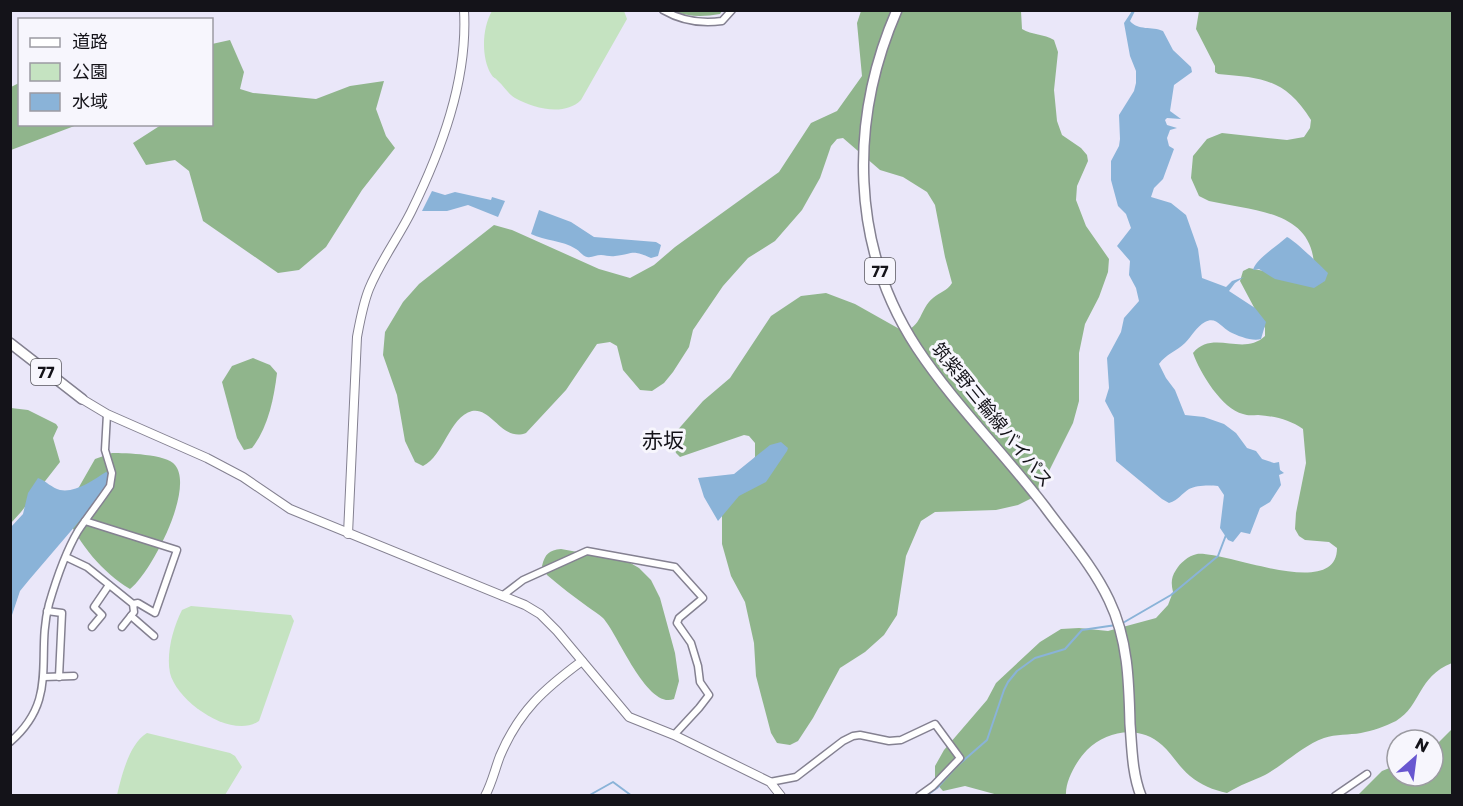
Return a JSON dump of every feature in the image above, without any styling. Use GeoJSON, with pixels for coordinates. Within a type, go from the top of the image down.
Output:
{"type":"FeatureCollection","features":[{"type":"Feature","properties":{"kind":"main road","name":"筑紫野三輪線バイパス"},"geometry":{"type":"LineString","coordinates":[[897,10],[873,78],[865,129],[863,187],[867,222],[876,258],[894,305],[916,347],[942,382],[1005,455],[1074,546],[1109,600],[1124,644],[1127,662],[1132,760],[1141,795]]}},
{"type":"Feature","properties":{"kind":"main road","name":"77"},"geometry":{"type":"LineString","coordinates":[[10,343],[81,399]]}},
{"type":"Feature","properties":{"kind":"street"},"geometry":{"type":"LineString","coordinates":[[348,534],[357,338],[362,311],[369,288],[411,212],[446,128],[460,86],[464,10]]}},
{"type":"Feature","properties":{"kind":"street"},"geometry":{"type":"LineString","coordinates":[[663,10],[687,21],[707,23],[722,21],[732,10]]}},
{"type":"Feature","properties":{"kind":"street"},"geometry":{"type":"LineString","coordinates":[[81,399],[107,414],[207,458],[243,477],[290,509],[502,596],[540,614],[629,717],[674,735],[770,782],[781,795]]}},
{"type":"Feature","properties":{"kind":"street"},"geometry":{"type":"LineString","coordinates":[[10,742],[38,709],[44,677],[44,625],[66,557],[85,521],[110,486],[112,479],[105,450],[107,414]]}},
{"type":"Feature","properties":{"kind":"street"},"geometry":{"type":"LineString","coordinates":[[66,557],[87,567],[133,604],[138,603],[155,613],[177,550],[85,521]]}},
{"type":"Feature","properties":{"kind":"street"},"geometry":{"type":"LineString","coordinates":[[502,596],[523,580],[587,551],[675,567],[703,598],[679,618],[677,623],[691,643],[700,682],[709,695],[674,735]]}},
{"type":"Feature","properties":{"kind":"street"},"geometry":{"type":"LineString","coordinates":[[92,627],[102,615],[94,608],[109,585]]}},
{"type":"Feature","properties":{"kind":"street"},"geometry":{"type":"LineString","coordinates":[[122,627],[134,612],[133,604]]}},
{"type":"Feature","properties":{"kind":"street"},"geometry":{"type":"LineString","coordinates":[[48,611],[62,613],[59,677]]}},
{"type":"Feature","properties":{"kind":"street"},"geometry":{"type":"LineString","coordinates":[[131,616],[154,636]]}},
{"type":"Feature","properties":{"kind":"street"},"geometry":{"type":"LineString","coordinates":[[485,795],[511,734],[527,709],[552,683],[582,662]]}},
{"type":"Feature","properties":{"kind":"street"},"geometry":{"type":"LineString","coordinates":[[44,677],[74,676]]}},
{"type":"Feature","properties":{"kind":"street"},"geometry":{"type":"LineString","coordinates":[[770,782],[796,777],[853,736],[860,735],[896,741],[908,738],[934,724],[960,758],[933,786],[919,795]]}},
{"type":"Feature","properties":{"kind":"street"},"geometry":{"type":"LineString","coordinates":[[1335,795],[1367,774]]}},
{"type":"Feature","properties":{"kind":"green space"},"geometry":{"type":"Polygon","coordinates":[[[492,11],[624,11],[627,19],[581,100],[566,108],[548,109],[539,108],[515,98],[491,74],[484,51],[484,42],[486,26],[492,11]]]}},
{"type":"Feature","properties":{"kind":"green space"},"geometry":{"type":"Polygon","coordinates":[[[673,11],[722,11],[720,14],[702,16],[673,11]]]}},
{"type":"Feature","properties":{"kind":"green space"},"geometry":{"type":"Polygon","coordinates":[[[861,11],[1021,11],[1022,29],[1054,40],[1058,52],[1054,90],[1057,121],[1062,135],[1087,155],[1088,161],[1077,186],[1076,200],[1086,226],[1109,259],[1108,272],[1099,297],[1085,324],[1079,353],[1079,401],[1073,423],[1041,487],[1034,497],[1018,505],[996,510],[935,512],[921,521],[906,556],[897,615],[884,635],[865,652],[840,668],[813,718],[798,741],[790,745],[777,743],[771,733],[756,676],[754,643],[745,602],[731,576],[722,544],[722,512],[755,457],[755,443],[749,436],[744,435],[680,457],[672,442],[675,433],[703,401],[730,378],[771,316],[801,296],[826,293],[855,304],[903,331],[914,326],[929,302],[952,283],[935,205],[927,192],[903,177],[880,170],[843,138],[837,139],[831,146],[820,178],[802,210],[775,241],[748,258],[723,286],[693,330],[689,347],[664,383],[652,391],[640,390],[623,370],[617,346],[610,342],[597,344],[566,390],[526,433],[510,433],[485,414],[472,411],[458,421],[436,454],[423,466],[415,462],[405,441],[397,395],[383,355],[385,332],[403,302],[419,284],[494,225],[512,230],[599,269],[630,278],[654,265],[675,247],[779,172],[811,123],[837,111],[862,76],[857,23],[861,11]]]}},
{"type":"Feature","properties":{"kind":"green space"},"geometry":{"type":"Polygon","coordinates":[[[1199,11],[1452,11],[1452,663],[1432,676],[1411,707],[1396,721],[1365,732],[1324,738],[1265,775],[1227,793],[1198,782],[1162,745],[1153,739],[1124,732],[1104,738],[1087,750],[1072,771],[1067,783],[1066,795],[998,795],[965,786],[943,791],[935,782],[935,766],[944,750],[987,700],[996,683],[1040,642],[1061,629],[1108,631],[1156,618],[1168,605],[1173,592],[1173,575],[1190,556],[1211,555],[1278,570],[1319,571],[1332,563],[1337,548],[1329,542],[1305,540],[1295,529],[1306,463],[1303,429],[1282,419],[1247,415],[1235,411],[1213,389],[1193,353],[1201,346],[1210,343],[1247,344],[1256,342],[1265,336],[1265,328],[1240,281],[1243,271],[1249,268],[1269,272],[1314,267],[1311,248],[1303,234],[1292,224],[1261,211],[1209,201],[1199,196],[1191,178],[1193,156],[1207,139],[1222,133],[1287,140],[1304,137],[1310,128],[1311,120],[1292,96],[1272,83],[1215,72],[1215,66],[1196,29],[1199,11]]]}},
{"type":"Feature","properties":{"kind":"green space"},"geometry":{"type":"Polygon","coordinates":[[[230,40],[244,72],[240,89],[253,93],[316,99],[350,86],[384,81],[376,109],[386,136],[395,148],[362,190],[326,247],[299,270],[278,273],[203,221],[189,171],[175,160],[146,165],[133,143],[159,126],[213,126],[213,44],[230,40]]]}},
{"type":"Feature","properties":{"kind":"green space"},"geometry":{"type":"Polygon","coordinates":[[[18,84],[18,126],[74,126],[11,150],[11,87],[18,84]]]}},
{"type":"Feature","properties":{"kind":"green space"},"geometry":{"type":"Polygon","coordinates":[[[253,358],[270,365],[277,373],[266,422],[252,448],[244,450],[237,438],[222,382],[232,366],[253,358]]]}},
{"type":"Feature","properties":{"kind":"green space"},"geometry":{"type":"Polygon","coordinates":[[[11,408],[28,410],[56,424],[58,427],[53,438],[60,462],[11,523],[11,408]]]}},
{"type":"Feature","properties":{"kind":"green space"},"geometry":{"type":"Polygon","coordinates":[[[112,453],[164,458],[175,465],[180,477],[175,511],[168,530],[149,566],[130,589],[93,557],[78,537],[66,515],[95,459],[112,453]]]}},
{"type":"Feature","properties":{"kind":"green space"},"geometry":{"type":"Polygon","coordinates":[[[561,549],[627,561],[639,568],[651,580],[660,598],[675,653],[679,681],[674,699],[664,699],[654,693],[634,669],[603,618],[547,575],[542,566],[545,558],[553,550],[561,549]]]}},
{"type":"Feature","properties":{"kind":"green space"},"geometry":{"type":"Polygon","coordinates":[[[191,606],[291,615],[294,621],[259,721],[248,726],[235,726],[221,722],[194,706],[175,684],[169,665],[171,641],[182,610],[191,606]]]}},
{"type":"Feature","properties":{"kind":"green space"},"geometry":{"type":"Polygon","coordinates":[[[1452,729],[1452,795],[1358,795],[1385,770],[1385,788],[1445,788],[1445,736],[1452,729]]]}},
{"type":"Feature","properties":{"kind":"green space"},"geometry":{"type":"Polygon","coordinates":[[[147,733],[230,753],[235,756],[242,767],[225,795],[117,795],[131,752],[147,733]]]}},
{"type":"Feature","properties":{"kind":"water"},"geometry":{"type":"Polygon","coordinates":[[[1132,11],[1135,11],[1130,21],[1137,26],[1163,31],[1173,50],[1191,67],[1192,72],[1174,85],[1170,111],[1181,119],[1167,118],[1165,120],[1167,125],[1177,128],[1170,130],[1167,138],[1169,146],[1174,149],[1163,179],[1154,188],[1151,197],[1171,203],[1186,215],[1198,249],[1202,278],[1226,287],[1232,281],[1244,277],[1229,291],[1255,308],[1266,322],[1261,339],[1254,340],[1230,332],[1215,321],[1205,322],[1185,343],[1159,364],[1175,390],[1185,415],[1204,417],[1224,424],[1236,433],[1247,448],[1256,451],[1262,459],[1274,463],[1279,462],[1280,470],[1284,473],[1279,475],[1281,485],[1270,502],[1260,508],[1250,534],[1241,532],[1233,542],[1228,540],[1220,528],[1224,495],[1218,486],[1192,488],[1169,503],[1116,461],[1114,418],[1105,401],[1109,388],[1107,358],[1121,332],[1124,318],[1139,301],[1136,288],[1129,275],[1130,261],[1117,246],[1131,228],[1126,214],[1118,206],[1111,180],[1111,161],[1120,139],[1119,115],[1134,91],[1136,83],[1136,71],[1130,56],[1124,23],[1132,11]]]}},
{"type":"Feature","properties":{"kind":"water"},"geometry":{"type":"Polygon","coordinates":[[[432,191],[445,195],[455,192],[491,200],[492,197],[505,201],[498,217],[468,205],[447,211],[422,211],[432,191]]]}},
{"type":"Feature","properties":{"kind":"water"},"geometry":{"type":"Polygon","coordinates":[[[539,210],[571,222],[594,237],[656,242],[661,245],[658,256],[651,258],[633,253],[585,256],[571,246],[531,234],[539,210]]]}},
{"type":"Feature","properties":{"kind":"water"},"geometry":{"type":"Polygon","coordinates":[[[1287,237],[1328,273],[1325,281],[1314,288],[1275,279],[1259,269],[1253,270],[1262,257],[1287,237]]]}},
{"type":"Feature","properties":{"kind":"water"},"geometry":{"type":"Polygon","coordinates":[[[781,442],[788,448],[787,451],[766,482],[739,496],[718,521],[704,497],[698,478],[734,474],[770,445],[781,442]]]}},
{"type":"Feature","properties":{"kind":"water"},"geometry":{"type":"Polygon","coordinates":[[[106,472],[110,474],[108,484],[94,504],[20,591],[11,618],[11,527],[23,514],[28,493],[38,478],[57,489],[72,490],[106,472]]]}},
{"type":"Feature","properties":{"kind":"waterway"},"geometry":{"type":"LineString","coordinates":[[1121,624],[1171,595],[1218,556],[1226,535]]}},
{"type":"Feature","properties":{"kind":"waterway"},"geometry":{"type":"LineString","coordinates":[[926,796],[987,740],[1004,690],[1017,671],[1035,658],[1065,649],[1082,630],[1116,625]]}},
{"type":"Feature","properties":{"kind":"waterway"},"geometry":{"type":"LineString","coordinates":[[588,796],[613,782],[632,796]]}},
{"type":"Feature","properties":{"kind":"district","name":"赤坂"},"geometry":{"type":"Point","coordinates":[663,441]}}]}
